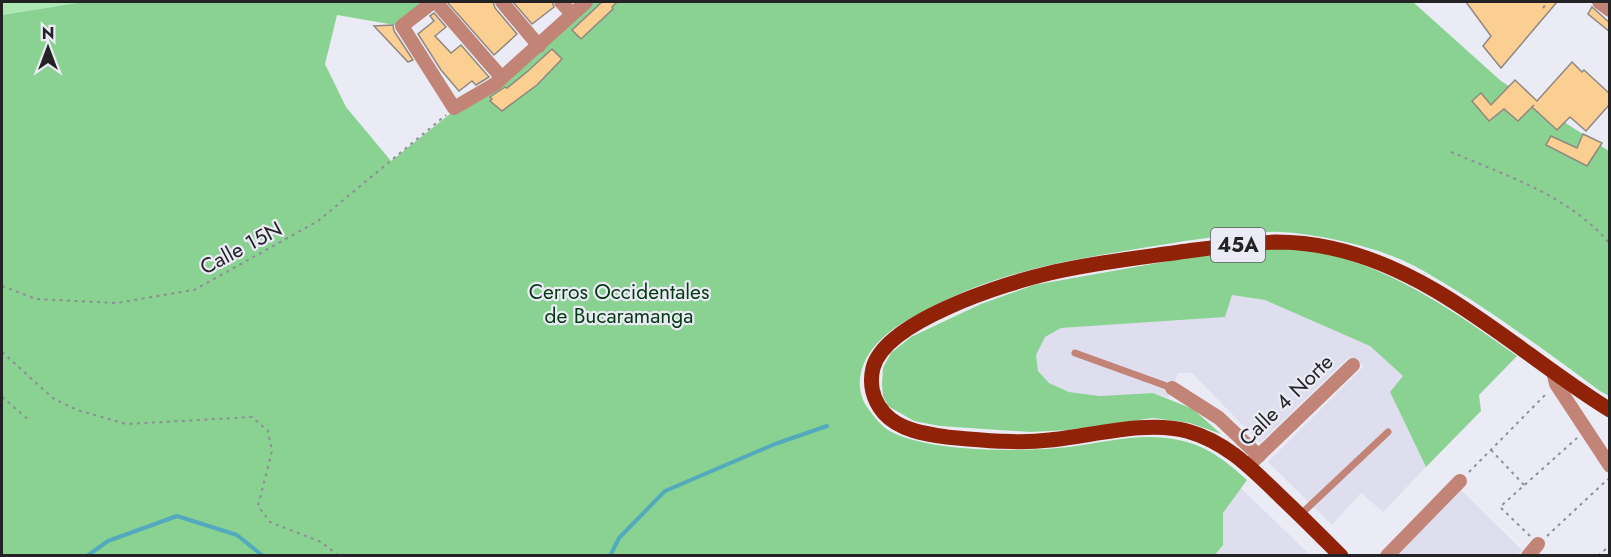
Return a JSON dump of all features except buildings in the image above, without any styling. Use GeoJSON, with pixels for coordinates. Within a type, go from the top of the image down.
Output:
{"type":"FeatureCollection","features":[{"type":"Feature","properties":{"kind":"main road","name":"45A"},"geometry":{"type":"LineString","coordinates":[[1341,555],[1300,515],[1254,461],[1186,430],[1140,428],[1027,441],[965,439],[917,432],[902,427],[886,416],[876,403],[872,389],[875,362],[889,342],[917,323],[967,299],[1030,278],[1062,270],[1140,257],[1272,242],[1300,243],[1358,255],[1395,270],[1451,300],[1554,378],[1610,410]]}},
{"type":"Feature","properties":{"kind":"street"},"geometry":{"type":"LineString","coordinates":[[502,78],[435,2],[402,26],[454,108],[502,78],[586,2]]}},
{"type":"Feature","properties":{"kind":"street"},"geometry":{"type":"LineString","coordinates":[[502,2],[539,46]]}},
{"type":"Feature","properties":{"kind":"street"},"geometry":{"type":"LineString","coordinates":[[561,2],[572,14]]}},
{"type":"Feature","properties":{"kind":"street"},"geometry":{"type":"LineString","coordinates":[[1599,2],[1610,10]]}},
{"type":"Feature","properties":{"kind":"street","name":"Calle 4 Norte"},"geometry":{"type":"LineString","coordinates":[[1254,461],[1353,364]]}},
{"type":"Feature","properties":{"kind":"street"},"geometry":{"type":"LineString","coordinates":[[1554,378],[1610,466]]}},
{"type":"Feature","properties":{"kind":"street"},"geometry":{"type":"LineString","coordinates":[[1172,388],[1219,418],[1254,461]]}},
{"type":"Feature","properties":{"kind":"street"},"geometry":{"type":"LineString","coordinates":[[1386,555],[1461,481]]}},
{"type":"Feature","properties":{"kind":"street"},"geometry":{"type":"LineString","coordinates":[[1528,555],[1539,544]]}},
{"type":"Feature","properties":{"kind":"lane"},"geometry":{"type":"LineString","coordinates":[[1075,353],[1172,388]]}},
{"type":"Feature","properties":{"kind":"lane"},"geometry":{"type":"LineString","coordinates":[[1300,515],[1388,432]]}},
{"type":"Feature","properties":{"kind":"path"},"geometry":{"type":"LineString","coordinates":[[1542,8],[1548,2]]}},
{"type":"Feature","properties":{"kind":"path","name":"Calle 15N"},"geometry":{"type":"LineString","coordinates":[[2,286],[36,299],[116,303],[194,290],[318,221],[454,108]]}},
{"type":"Feature","properties":{"kind":"path"},"geometry":{"type":"LineString","coordinates":[[1451,152],[1557,199],[1598,231],[1610,244]]}},
{"type":"Feature","properties":{"kind":"path"},"geometry":{"type":"LineString","coordinates":[[2,352],[54,399],[77,410],[126,424],[252,417],[268,430],[272,451],[258,506],[270,522],[321,542],[339,555]]}},
{"type":"Feature","properties":{"kind":"path"},"geometry":{"type":"LineString","coordinates":[[1461,481],[1554,378]]}},
{"type":"Feature","properties":{"kind":"path"},"geometry":{"type":"LineString","coordinates":[[2,397],[28,420]]}},
{"type":"Feature","properties":{"kind":"path"},"geometry":{"type":"LineString","coordinates":[[1586,430],[1500,507],[1539,544],[1610,477]]}},
{"type":"Feature","properties":{"kind":"path"},"geometry":{"type":"LineString","coordinates":[[1491,450],[1525,485]]}},
{"type":"Feature","properties":{"kind":"path"},"geometry":{"type":"LineString","coordinates":[[1598,555],[1610,545]]}},
{"type":"Feature","properties":{"kind":"shaded area"},"geometry":{"type":"Polygon","coordinates":[[[1232,295],[1265,300],[1370,346],[1403,376],[1390,392],[1426,467],[1383,512],[1361,493],[1332,525],[1268,462],[1364,366],[1349,357],[1260,443],[1192,373],[1178,373],[1168,398],[1153,393],[1100,396],[1069,392],[1049,383],[1038,371],[1035,355],[1045,337],[1061,328],[1225,317],[1232,295]]]}},
{"type":"Feature","properties":{"kind":"shaded area"},"geometry":{"type":"Polygon","coordinates":[[[1241,488],[1310,555],[1215,556],[1223,545],[1223,513],[1241,488]]]}},
{"type":"Feature","properties":{"kind":"shaded area"},"geometry":{"type":"Polygon","coordinates":[[[1461,490],[1522,550],[1516,556],[1396,556],[1461,490]]]}},
{"type":"Feature","properties":{"kind":"green space"},"geometry":{"type":"Polygon","coordinates":[[[2,2],[83,2],[2,15],[2,2]]]}},
{"type":"Feature","properties":{"kind":"green space","name":"Cerros Occidentales de Bucaramanga"},"geometry":{"type":"Polygon","coordinates":[[[83,2],[430,2],[395,25],[337,15],[325,64],[346,107],[391,161],[590,2],[1413,2],[1501,81],[1609,151],[1609,396],[1470,299],[1402,260],[1365,247],[1312,235],[1276,232],[1234,235],[1185,241],[1053,264],[976,287],[915,316],[884,336],[866,359],[861,371],[860,383],[864,401],[882,425],[905,438],[926,443],[976,449],[1028,450],[1069,447],[1126,438],[1154,437],[1183,441],[1210,451],[1247,480],[1223,513],[1223,545],[1215,555],[2,556],[2,15],[83,2]]]}},
{"type":"Feature","properties":{"kind":"green space"},"geometry":{"type":"Polygon","coordinates":[[[1261,247],[1305,249],[1339,257],[1393,278],[1444,307],[1517,356],[1479,395],[1481,411],[1426,467],[1390,392],[1403,376],[1370,346],[1265,300],[1232,295],[1225,317],[1061,328],[1045,337],[1036,355],[1038,371],[1049,383],[1069,392],[1100,396],[1153,393],[1193,409],[1221,434],[1190,423],[1153,418],[1068,430],[1031,432],[940,426],[914,421],[888,406],[883,396],[883,368],[891,353],[911,337],[981,304],[1034,285],[1261,247]]]}},
{"type":"Feature","properties":{"kind":"waterway"},"geometry":{"type":"LineString","coordinates":[[610,556],[619,538],[665,491],[775,444],[827,426]]}},
{"type":"Feature","properties":{"kind":"waterway"},"geometry":{"type":"LineString","coordinates":[[87,556],[108,541],[177,516],[237,535],[263,556]]}}]}
